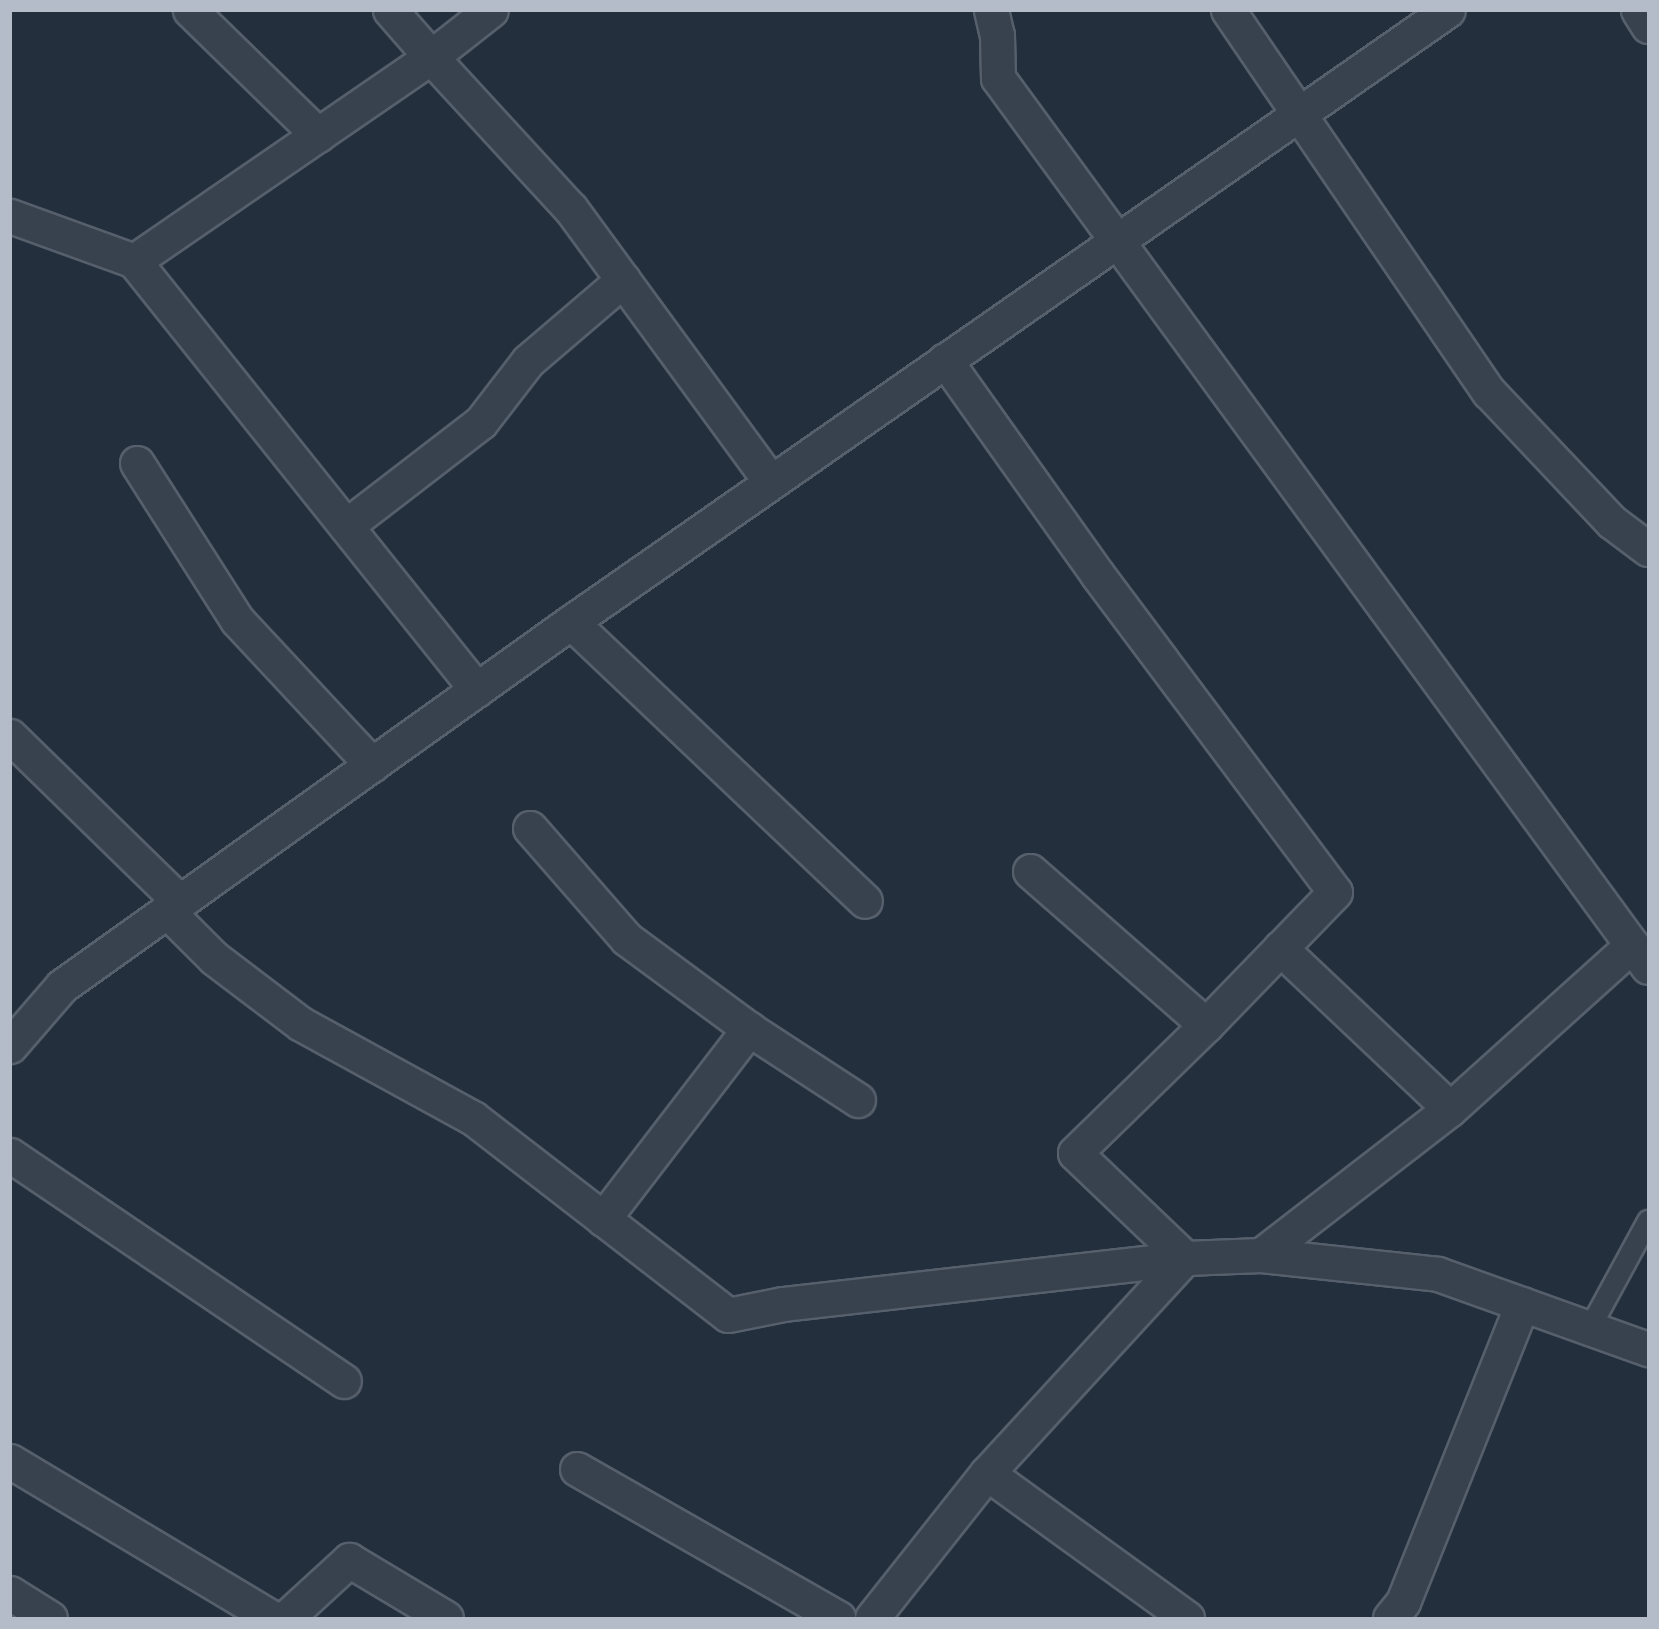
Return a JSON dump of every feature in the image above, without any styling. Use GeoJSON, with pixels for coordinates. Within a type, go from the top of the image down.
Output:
{"type":"FeatureCollection","features":[{"type":"Feature","properties":{"kind":"street"},"geometry":{"type":"LineString","coordinates":[[190,10],[318,135]]}},
{"type":"Feature","properties":{"kind":"street"},"geometry":{"type":"LineString","coordinates":[[390,10],[571,209],[771,482]]}},
{"type":"Feature","properties":{"kind":"street"},"geometry":{"type":"LineString","coordinates":[[134,261],[431,57],[491,10]]}},
{"type":"Feature","properties":{"kind":"street"},"geometry":{"type":"LineString","coordinates":[[992,10],[997,35],[998,78],[1118,239],[1640,956],[1450,1109],[1261,1255]]}},
{"type":"Feature","properties":{"kind":"street"},"geometry":{"type":"LineString","coordinates":[[1228,10],[1489,392],[1612,522],[1648,549]]}},
{"type":"Feature","properties":{"kind":"street"},"geometry":{"type":"LineString","coordinates":[[10,1046],[62,986],[571,622],[1448,10]]}},
{"type":"Feature","properties":{"kind":"street"},"geometry":{"type":"LineString","coordinates":[[1638,10],[1648,26]]}},
{"type":"Feature","properties":{"kind":"street"},"geometry":{"type":"LineString","coordinates":[[10,216],[134,261],[477,690]]}},
{"type":"Feature","properties":{"kind":"street"},"geometry":{"type":"LineString","coordinates":[[346,526],[481,422],[528,361],[623,280]]}},
{"type":"Feature","properties":{"kind":"street"},"geometry":{"type":"LineString","coordinates":[[945,360],[1097,574],[1335,892],[1206,1025],[1075,1153],[1185,1258]]}},
{"type":"Feature","properties":{"kind":"street"},"geometry":{"type":"LineString","coordinates":[[137,463],[237,620],[372,765]]}},
{"type":"Feature","properties":{"kind":"street"},"geometry":{"type":"LineString","coordinates":[[571,622],[865,901]]}},
{"type":"Feature","properties":{"kind":"street"},"geometry":{"type":"LineString","coordinates":[[10,736],[173,907],[214,958],[301,1024],[473,1118],[728,1315],[783,1304],[1185,1258],[1261,1255],[1438,1274],[1648,1349]]}},
{"type":"Feature","properties":{"kind":"street"},"geometry":{"type":"LineString","coordinates":[[530,828],[627,939],[749,1029],[858,1100]]}},
{"type":"Feature","properties":{"kind":"street"},"geometry":{"type":"LineString","coordinates":[[1030,871],[1206,1025]]}},
{"type":"Feature","properties":{"kind":"street"},"geometry":{"type":"LineString","coordinates":[[1280,948],[1450,1109]]}},
{"type":"Feature","properties":{"kind":"street"},"geometry":{"type":"LineString","coordinates":[[603,1218],[749,1029]]}},
{"type":"Feature","properties":{"kind":"street"},"geometry":{"type":"LineString","coordinates":[[10,1155],[344,1381]]}},
{"type":"Feature","properties":{"kind":"street"},"geometry":{"type":"LineString","coordinates":[[872,1618],[987,1473],[1185,1258]]}},
{"type":"Feature","properties":{"kind":"street"},"geometry":{"type":"LineString","coordinates":[[1390,1618],[1403,1602],[1522,1304]]}},
{"type":"Feature","properties":{"kind":"street"},"geometry":{"type":"LineString","coordinates":[[10,1461],[272,1618]]}},
{"type":"Feature","properties":{"kind":"street"},"geometry":{"type":"LineString","coordinates":[[577,1469],[837,1618]]}},
{"type":"Feature","properties":{"kind":"street"},"geometry":{"type":"LineString","coordinates":[[987,1473],[1187,1618]]}},
{"type":"Feature","properties":{"kind":"street"},"geometry":{"type":"LineString","coordinates":[[286,1618],[349,1560],[446,1618]]}},
{"type":"Feature","properties":{"kind":"street"},"geometry":{"type":"LineString","coordinates":[[10,1593],[50,1618]]}},
{"type":"Feature","properties":{"kind":"lane"},"geometry":{"type":"LineString","coordinates":[[1590,1328],[1648,1221]]}}]}
